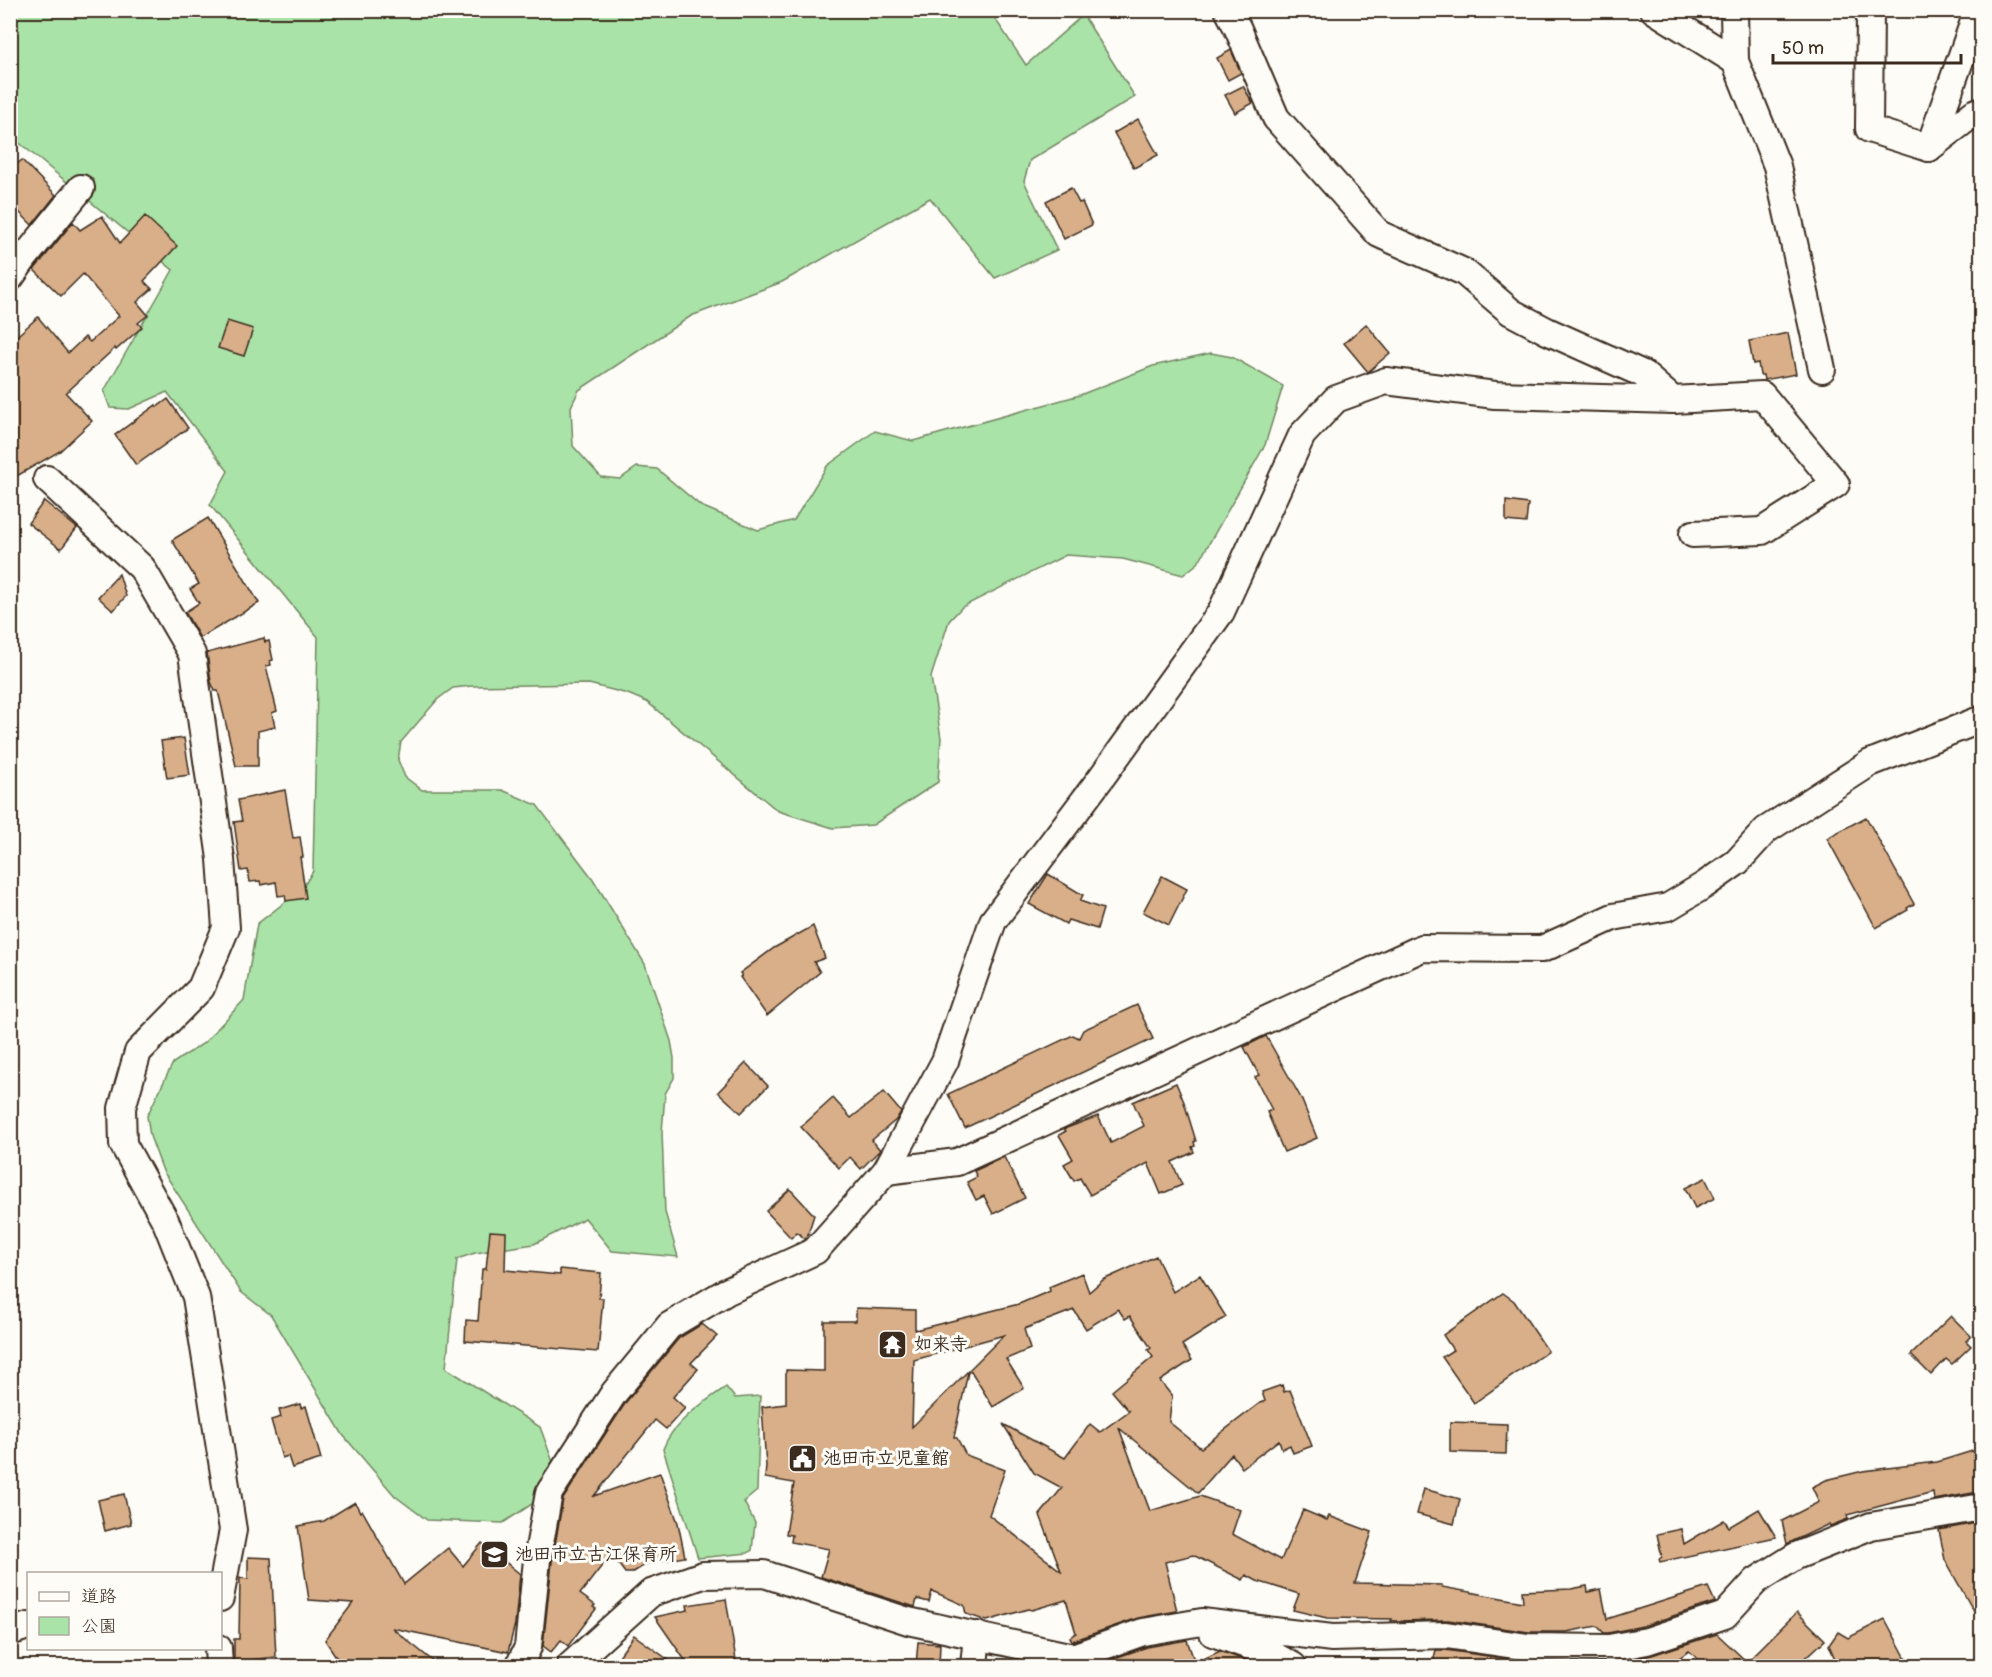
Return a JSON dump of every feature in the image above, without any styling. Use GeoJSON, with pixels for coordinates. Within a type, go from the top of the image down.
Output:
{"type":"FeatureCollection","features":[{"type":"Feature","properties":{"kind":"street"},"geometry":{"type":"LineString","coordinates":[[1228,10],[1239,29],[1276,118],[1379,234],[1464,272],[1511,312],[1546,331],[1643,374],[1673,400]]}},
{"type":"Feature","properties":{"kind":"street"},"geometry":{"type":"LineString","coordinates":[[1654,10],[1735,61]]}},
{"type":"Feature","properties":{"kind":"street"},"geometry":{"type":"LineString","coordinates":[[1734,10],[1735,61],[1777,166],[1822,369]]}},
{"type":"Feature","properties":{"kind":"street"},"geometry":{"type":"LineString","coordinates":[[1870,10],[1869,129],[1929,148]]}},
{"type":"Feature","properties":{"kind":"street"},"geometry":{"type":"LineString","coordinates":[[1929,148],[1978,10]]}},
{"type":"Feature","properties":{"kind":"street"},"geometry":{"type":"LineString","coordinates":[[1929,148],[1974,112],[1982,110]]}},
{"type":"Feature","properties":{"kind":"street"},"geometry":{"type":"LineString","coordinates":[[10,278],[81,188]]}},
{"type":"Feature","properties":{"kind":"street"},"geometry":{"type":"LineString","coordinates":[[519,1666],[528,1647],[537,1560],[549,1493],[614,1393],[669,1326],[726,1292],[815,1251],[886,1171],[945,1061],[993,921],[1101,778],[1221,612],[1302,435],[1336,399],[1386,381],[1495,395],[1673,400],[1762,394],[1836,484],[1762,531],[1693,534]]}},
{"type":"Feature","properties":{"kind":"street"},"geometry":{"type":"LineString","coordinates":[[47,478],[141,568],[192,654],[221,860],[226,928],[201,988],[138,1052],[122,1108],[123,1144],[166,1222],[196,1297],[233,1530],[222,1588]]}},
{"type":"Feature","properties":{"kind":"street"},"geometry":{"type":"LineString","coordinates":[[886,1171],[957,1162],[1422,948],[1542,949],[1612,917],[1668,907],[1737,862],[1766,830],[1870,763],[1982,720]]}},
{"type":"Feature","properties":{"kind":"street"},"geometry":{"type":"LineString","coordinates":[[570,1666],[651,1593],[703,1575],[764,1574],[908,1621],[1073,1657],[1143,1632],[1202,1622],[1332,1638],[1446,1635],[1528,1647],[1609,1648],[1647,1641],[1725,1615],[1756,1581],[1796,1556],[1871,1526],[1982,1507]]}},
{"type":"Feature","properties":{"kind":"street"},"geometry":{"type":"LineString","coordinates":[[1202,1622],[1212,1633],[1269,1653],[1293,1666]]}},
{"type":"Feature","properties":{"kind":"street"},"geometry":{"type":"LineString","coordinates":[[10,1632],[27,1626]]}},
{"type":"Feature","properties":{"kind":"street"},"geometry":{"type":"LineString","coordinates":[[974,1666],[977,1635]]}},
{"type":"Feature","properties":{"kind":"street"},"geometry":{"type":"LineString","coordinates":[[218,1650],[219,1666]]}},
{"type":"Feature","properties":{"kind":"green space"},"geometry":{"type":"Polygon","coordinates":[[[10,11],[990,11],[1026,65],[1083,15],[1135,97],[1030,160],[1024,181],[1057,250],[995,278],[930,198],[782,282],[691,316],[579,390],[571,407],[573,446],[601,477],[620,479],[637,467],[657,469],[701,506],[758,530],[794,520],[827,466],[875,431],[913,441],[1080,395],[1153,366],[1211,353],[1232,357],[1283,386],[1265,445],[1198,563],[1183,575],[1123,559],[1066,555],[962,607],[949,621],[931,677],[941,738],[938,782],[873,825],[833,828],[778,811],[647,702],[628,694],[589,684],[453,688],[438,699],[401,742],[398,760],[405,777],[422,790],[502,790],[537,805],[593,879],[645,964],[671,1041],[674,1058],[674,1078],[665,1094],[662,1132],[665,1212],[678,1257],[612,1251],[585,1218],[534,1244],[475,1253],[457,1259],[446,1368],[540,1427],[553,1462],[549,1493],[503,1523],[427,1520],[395,1496],[343,1435],[271,1315],[241,1292],[163,1171],[150,1136],[147,1116],[173,1063],[204,1043],[244,1000],[257,924],[302,889],[313,871],[318,637],[210,505],[228,471],[167,392],[129,409],[110,408],[104,391],[173,270],[11,136],[10,11]]]}},
{"type":"Feature","properties":{"kind":"green space"},"geometry":{"type":"Polygon","coordinates":[[[726,1387],[735,1398],[760,1396],[757,1491],[744,1502],[755,1523],[752,1550],[748,1553],[698,1558],[663,1449],[667,1439],[681,1422],[726,1387]]]}},
{"type":"Feature","properties":{"kind":"building"},"geometry":{"type":"Polygon","coordinates":[[[1231,50],[1241,73],[1228,80],[1217,58],[1231,50]]]}},
{"type":"Feature","properties":{"kind":"building"},"geometry":{"type":"Polygon","coordinates":[[[1243,86],[1253,103],[1235,113],[1225,95],[1243,86]]]}},
{"type":"Feature","properties":{"kind":"building"},"geometry":{"type":"Polygon","coordinates":[[[1138,119],[1158,155],[1134,168],[1114,133],[1138,119]]]}},
{"type":"Feature","properties":{"kind":"building"},"geometry":{"type":"Polygon","coordinates":[[[22,160],[56,195],[32,225],[10,203],[10,170],[22,160]]]}},
{"type":"Feature","properties":{"kind":"building"},"geometry":{"type":"Polygon","coordinates":[[[1071,188],[1079,203],[1082,202],[1092,225],[1064,239],[1046,201],[1071,188]]]}},
{"type":"Feature","properties":{"kind":"building"},"geometry":{"type":"Polygon","coordinates":[[[102,216],[120,243],[145,216],[177,246],[144,281],[152,289],[137,302],[148,315],[138,323],[142,327],[116,350],[115,348],[66,393],[92,421],[60,451],[10,480],[10,342],[38,317],[68,353],[85,337],[90,342],[119,316],[83,274],[61,296],[34,270],[73,222],[80,230],[102,216]]]}},
{"type":"Feature","properties":{"kind":"building"},"geometry":{"type":"Polygon","coordinates":[[[227,321],[253,329],[244,356],[218,348],[227,321]]]}},
{"type":"Feature","properties":{"kind":"building"},"geometry":{"type":"Polygon","coordinates":[[[1366,324],[1390,353],[1368,372],[1344,343],[1366,324]]]}},
{"type":"Feature","properties":{"kind":"building"},"geometry":{"type":"Polygon","coordinates":[[[1788,333],[1796,374],[1764,380],[1763,375],[1760,375],[1758,363],[1753,364],[1749,341],[1788,333]]]}},
{"type":"Feature","properties":{"kind":"building"},"geometry":{"type":"Polygon","coordinates":[[[168,399],[188,428],[136,465],[115,435],[168,399]]]}},
{"type":"Feature","properties":{"kind":"building"},"geometry":{"type":"Polygon","coordinates":[[[44,501],[77,528],[61,549],[28,523],[44,501]]]}},
{"type":"Feature","properties":{"kind":"building"},"geometry":{"type":"Polygon","coordinates":[[[1506,501],[1528,504],[1526,523],[1506,521],[1506,501]]]}},
{"type":"Feature","properties":{"kind":"building"},"geometry":{"type":"Polygon","coordinates":[[[208,518],[259,603],[200,638],[185,612],[199,603],[190,589],[199,584],[172,540],[208,518]]]}},
{"type":"Feature","properties":{"kind":"building"},"geometry":{"type":"Polygon","coordinates":[[[119,574],[126,596],[113,611],[98,597],[119,574]]]}},
{"type":"Feature","properties":{"kind":"building"},"geometry":{"type":"Polygon","coordinates":[[[264,638],[265,642],[269,641],[273,660],[270,661],[271,665],[266,666],[277,711],[272,713],[275,727],[258,731],[258,766],[236,766],[218,691],[215,691],[211,682],[207,653],[264,638]]]}},
{"type":"Feature","properties":{"kind":"building"},"geometry":{"type":"Polygon","coordinates":[[[184,738],[190,775],[167,778],[161,741],[184,738]]]}},
{"type":"Feature","properties":{"kind":"building"},"geometry":{"type":"Polygon","coordinates":[[[285,790],[293,838],[300,837],[303,857],[300,857],[306,898],[286,901],[285,895],[278,896],[276,882],[261,885],[260,881],[250,882],[248,870],[241,871],[234,822],[242,821],[238,800],[285,790]]]}},
{"type":"Feature","properties":{"kind":"building"},"geometry":{"type":"Polygon","coordinates":[[[1866,817],[1914,904],[1907,908],[1908,910],[1876,928],[1827,838],[1866,817]]]}},
{"type":"Feature","properties":{"kind":"building"},"geometry":{"type":"Polygon","coordinates":[[[1048,874],[1083,895],[1080,901],[1103,909],[1097,929],[1068,920],[1066,924],[1029,904],[1048,874]]]}},
{"type":"Feature","properties":{"kind":"building"},"geometry":{"type":"Polygon","coordinates":[[[1162,876],[1187,889],[1169,925],[1143,912],[1162,876]]]}},
{"type":"Feature","properties":{"kind":"building"},"geometry":{"type":"Polygon","coordinates":[[[813,926],[825,958],[814,962],[820,972],[767,1016],[740,977],[742,976],[740,973],[774,948],[813,926]]]}},
{"type":"Feature","properties":{"kind":"building"},"geometry":{"type":"Polygon","coordinates":[[[1137,1005],[1153,1039],[965,1128],[948,1094],[1073,1035],[1079,1038],[1083,1030],[1137,1005]]]}},
{"type":"Feature","properties":{"kind":"building"},"geometry":{"type":"Polygon","coordinates":[[[1266,1036],[1301,1098],[1317,1138],[1284,1152],[1267,1112],[1272,1110],[1255,1077],[1259,1075],[1244,1047],[1266,1036]]]}},
{"type":"Feature","properties":{"kind":"building"},"geometry":{"type":"Polygon","coordinates":[[[746,1063],[768,1086],[741,1113],[718,1092],[746,1063]]]}},
{"type":"Feature","properties":{"kind":"building"},"geometry":{"type":"Polygon","coordinates":[[[1176,1083],[1196,1141],[1195,1146],[1192,1147],[1194,1152],[1172,1162],[1182,1185],[1161,1194],[1148,1163],[1090,1195],[1080,1178],[1074,1181],[1064,1164],[1073,1159],[1059,1135],[1066,1131],[1064,1129],[1098,1116],[1111,1143],[1144,1126],[1133,1102],[1176,1083]]]}},
{"type":"Feature","properties":{"kind":"building"},"geometry":{"type":"Polygon","coordinates":[[[884,1092],[901,1112],[896,1120],[872,1140],[880,1150],[861,1169],[850,1157],[839,1168],[801,1127],[833,1098],[851,1118],[884,1092]]]}},
{"type":"Feature","properties":{"kind":"building"},"geometry":{"type":"Polygon","coordinates":[[[1004,1157],[1025,1198],[993,1214],[984,1196],[976,1200],[967,1182],[977,1177],[974,1171],[1004,1157]]]}},
{"type":"Feature","properties":{"kind":"building"},"geometry":{"type":"Polygon","coordinates":[[[1705,1178],[1715,1198],[1695,1208],[1685,1188],[1705,1178]]]}},
{"type":"Feature","properties":{"kind":"building"},"geometry":{"type":"Polygon","coordinates":[[[790,1189],[814,1215],[805,1239],[797,1232],[791,1238],[766,1211],[790,1189]]]}},
{"type":"Feature","properties":{"kind":"building"},"geometry":{"type":"Polygon","coordinates":[[[490,1231],[506,1232],[505,1270],[560,1275],[560,1269],[601,1273],[599,1298],[603,1298],[598,1352],[465,1341],[466,1320],[478,1321],[482,1269],[486,1269],[490,1231]]]}},
{"type":"Feature","properties":{"kind":"building"},"geometry":{"type":"Polygon","coordinates":[[[1156,1256],[1173,1292],[1200,1275],[1226,1317],[1182,1345],[1192,1360],[1160,1381],[1172,1396],[1169,1422],[1201,1448],[1265,1401],[1262,1392],[1282,1385],[1284,1392],[1290,1390],[1312,1446],[1293,1453],[1290,1445],[1282,1449],[1279,1440],[1242,1468],[1232,1454],[1198,1493],[1119,1428],[1150,1511],[1200,1496],[1240,1510],[1232,1534],[1281,1560],[1303,1510],[1327,1520],[1329,1516],[1372,1532],[1355,1583],[1442,1585],[1442,1587],[1523,1602],[1522,1591],[1587,1586],[1588,1592],[1601,1589],[1607,1619],[1708,1587],[1715,1602],[1643,1626],[1608,1633],[1604,1633],[1597,1626],[1566,1632],[1529,1632],[1448,1620],[1391,1621],[1392,1619],[1327,1618],[1293,1610],[1299,1594],[1257,1581],[1246,1575],[1243,1580],[1193,1555],[1165,1562],[1177,1611],[1138,1618],[1072,1641],[1070,1637],[1076,1633],[1066,1600],[987,1621],[966,1614],[964,1605],[932,1591],[929,1602],[917,1599],[915,1607],[821,1577],[829,1549],[791,1542],[792,1535],[786,1534],[794,1483],[765,1478],[762,1407],[786,1404],[786,1370],[824,1371],[824,1321],[856,1321],[856,1308],[915,1310],[915,1330],[1019,1304],[1050,1291],[1049,1287],[1082,1273],[1089,1292],[1103,1280],[1156,1256]],[[1118,1309],[1086,1329],[1074,1310],[1024,1329],[1030,1349],[1006,1359],[1024,1388],[993,1407],[971,1371],[968,1372],[954,1437],[957,1438],[966,1455],[1005,1470],[989,1515],[1061,1571],[1040,1515],[1062,1488],[1034,1473],[1003,1424],[1065,1458],[1090,1424],[1100,1432],[1129,1411],[1112,1391],[1153,1357],[1148,1350],[1151,1348],[1130,1316],[1125,1319],[1118,1309]],[[1004,1335],[914,1360],[912,1427],[1004,1335]]]}},
{"type":"Feature","properties":{"kind":"building"},"geometry":{"type":"Polygon","coordinates":[[[1503,1293],[1514,1301],[1548,1351],[1474,1403],[1442,1357],[1453,1350],[1443,1335],[1503,1293]]]}},
{"type":"Feature","properties":{"kind":"building"},"geometry":{"type":"Polygon","coordinates":[[[1951,1316],[1971,1336],[1966,1341],[1971,1346],[1952,1364],[1946,1359],[1931,1375],[1911,1355],[1951,1316]]]}},
{"type":"Feature","properties":{"kind":"building"},"geometry":{"type":"Polygon","coordinates":[[[702,1324],[717,1336],[691,1363],[698,1369],[673,1397],[685,1408],[666,1429],[655,1420],[594,1496],[660,1473],[678,1523],[685,1557],[648,1563],[632,1573],[625,1573],[611,1554],[580,1594],[595,1605],[593,1607],[596,1609],[568,1646],[561,1640],[551,1652],[543,1646],[552,1562],[563,1499],[626,1402],[679,1338],[702,1324]]]}},
{"type":"Feature","properties":{"kind":"building"},"geometry":{"type":"Polygon","coordinates":[[[300,1404],[301,1408],[306,1406],[321,1459],[292,1468],[288,1456],[282,1458],[271,1420],[281,1417],[279,1410],[300,1404]]]}},
{"type":"Feature","properties":{"kind":"building"},"geometry":{"type":"Polygon","coordinates":[[[1450,1422],[1507,1424],[1506,1454],[1450,1452],[1450,1422]]]}},
{"type":"Feature","properties":{"kind":"building"},"geometry":{"type":"Polygon","coordinates":[[[1982,1448],[1982,1486],[1977,1488],[1978,1492],[1934,1500],[1933,1492],[1847,1515],[1848,1519],[1830,1526],[1829,1524],[1787,1544],[1782,1521],[1819,1502],[1812,1487],[1826,1480],[1863,1471],[1937,1462],[1982,1448]]]}},
{"type":"Feature","properties":{"kind":"building"},"geometry":{"type":"Polygon","coordinates":[[[1424,1489],[1460,1499],[1454,1524],[1417,1514],[1424,1489]]]}},
{"type":"Feature","properties":{"kind":"building"},"geometry":{"type":"Polygon","coordinates":[[[124,1494],[131,1524],[105,1531],[98,1500],[124,1494]]]}},
{"type":"Feature","properties":{"kind":"building"},"geometry":{"type":"Polygon","coordinates":[[[355,1502],[360,1512],[362,1510],[404,1584],[448,1548],[463,1566],[482,1543],[520,1574],[515,1624],[508,1652],[392,1628],[439,1666],[345,1666],[339,1661],[325,1640],[353,1603],[309,1600],[298,1526],[324,1521],[355,1502]]]}},
{"type":"Feature","properties":{"kind":"building"},"geometry":{"type":"Polygon","coordinates":[[[1759,1509],[1776,1537],[1660,1562],[1659,1559],[1662,1557],[1657,1534],[1681,1529],[1684,1544],[1724,1520],[1729,1527],[1759,1509]]]}},
{"type":"Feature","properties":{"kind":"building"},"geometry":{"type":"Polygon","coordinates":[[[1982,1522],[1982,1626],[1945,1560],[1939,1530],[1982,1522]]]}},
{"type":"Feature","properties":{"kind":"building"},"geometry":{"type":"Polygon","coordinates":[[[248,1557],[271,1558],[276,1657],[234,1662],[234,1639],[239,1639],[240,1578],[248,1579],[248,1557]]]}},
{"type":"Feature","properties":{"kind":"building"},"geometry":{"type":"Polygon","coordinates":[[[726,1599],[737,1666],[689,1666],[655,1617],[688,1610],[687,1605],[726,1599]]]}},
{"type":"Feature","properties":{"kind":"building"},"geometry":{"type":"Polygon","coordinates":[[[1797,1612],[1825,1640],[1797,1666],[1706,1666],[1689,1651],[1672,1663],[1670,1660],[1663,1666],[1635,1666],[1628,1660],[1652,1655],[1717,1634],[1747,1662],[1797,1612]]]}},
{"type":"Feature","properties":{"kind":"building"},"geometry":{"type":"Polygon","coordinates":[[[1885,1619],[1910,1666],[1838,1666],[1829,1645],[1838,1632],[1848,1638],[1885,1619]]]}},
{"type":"Feature","properties":{"kind":"building"},"geometry":{"type":"Polygon","coordinates":[[[634,1635],[677,1666],[612,1666],[634,1635]]]}},
{"type":"Feature","properties":{"kind":"building"},"geometry":{"type":"Polygon","coordinates":[[[1187,1640],[1195,1663],[1220,1651],[1244,1660],[1247,1666],[1091,1666],[1147,1647],[1187,1640]]]}},
{"type":"Feature","properties":{"kind":"building"},"geometry":{"type":"Polygon","coordinates":[[[918,1642],[940,1644],[939,1666],[916,1666],[918,1642]]]}},
{"type":"Feature","properties":{"kind":"building"},"geometry":{"type":"Polygon","coordinates":[[[1436,1650],[1509,1659],[1507,1666],[1432,1666],[1436,1650]]]}},
{"type":"Feature","properties":{"kind":"place","name":"如来寺"},"geometry":{"type":"Point","coordinates":[893,1344]}},
{"type":"Feature","properties":{"kind":"place","name":"池田市立児童館"},"geometry":{"type":"Point","coordinates":[802,1458]}},
{"type":"Feature","properties":{"kind":"place","name":"池田市立古江保育所"},"geometry":{"type":"Point","coordinates":[494,1554]}}]}
